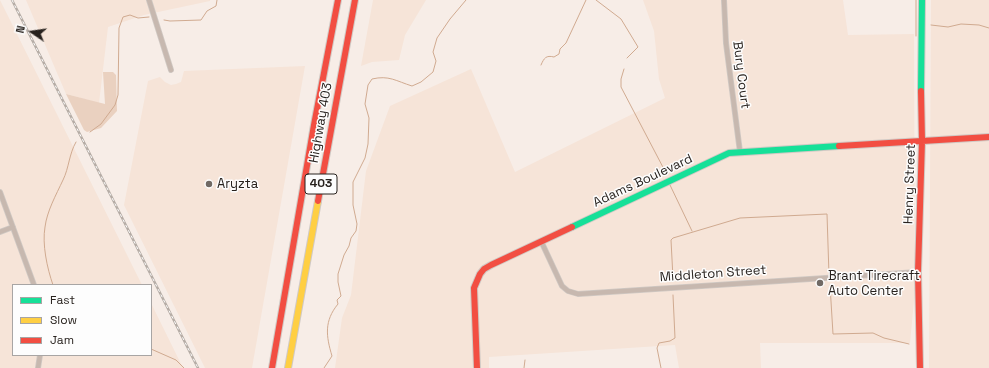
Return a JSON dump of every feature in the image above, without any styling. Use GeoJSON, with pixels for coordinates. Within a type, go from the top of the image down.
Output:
{"type":"FeatureCollection","features":[{"type":"Feature","properties":{"kind":"main road","name":"Highway 403"},"geometry":{"type":"LineString","coordinates":[[272,368],[311,140],[338,0]]}},
{"type":"Feature","properties":{"kind":"main road","name":"Highway 403"},"geometry":{"type":"LineString","coordinates":[[288,368],[355,0]]}},
{"type":"Feature","properties":{"kind":"main road","name":"Henry Street"},"geometry":{"type":"LineString","coordinates":[[920,368],[918,272],[922,141],[922,0]]}},
{"type":"Feature","properties":{"kind":"main road","name":"Adams Boulevard"},"geometry":{"type":"LineString","coordinates":[[477,368],[474,288],[476,281],[484,269],[729,153],[989,137]]}},
{"type":"Feature","properties":{"kind":"street"},"geometry":{"type":"LineString","coordinates":[[149,0],[171,70]]}},
{"type":"Feature","properties":{"kind":"street","name":"Bury Court"},"geometry":{"type":"LineString","coordinates":[[724,0],[726,43],[740,152]]}},
{"type":"Feature","properties":{"kind":"street"},"geometry":{"type":"LineString","coordinates":[[0,192],[34,284]]}},
{"type":"Feature","properties":{"kind":"street"},"geometry":{"type":"LineString","coordinates":[[0,232],[14,228]]}},
{"type":"Feature","properties":{"kind":"street","name":"Middleton Street"},"geometry":{"type":"LineString","coordinates":[[541,241],[562,286],[568,291],[578,294],[918,272]]}},
{"type":"Feature","properties":{"kind":"street"},"geometry":{"type":"LineString","coordinates":[[38,368],[40,356]]}},
{"type":"Feature","properties":{"kind":"shaded area"},"geometry":{"type":"Polygon","coordinates":[[[0,0],[142,284],[12,284],[12,356],[152,356],[152,305],[183,368],[0,368],[0,0]]]}},
{"type":"Feature","properties":{"kind":"shaded area"},"geometry":{"type":"Polygon","coordinates":[[[26,0],[210,1],[144,15],[108,27],[99,103],[66,94],[26,0]]]}},
{"type":"Feature","properties":{"kind":"shaded area"},"geometry":{"type":"Polygon","coordinates":[[[373,0],[426,0],[405,35],[399,60],[372,62],[361,66],[373,0]]]}},
{"type":"Feature","properties":{"kind":"shaded area"},"geometry":{"type":"Polygon","coordinates":[[[643,0],[843,0],[848,35],[914,34],[915,290],[910,343],[760,343],[761,368],[679,368],[675,345],[489,357],[489,368],[335,368],[342,318],[351,295],[366,171],[390,106],[471,69],[515,172],[665,98],[659,79],[654,31],[643,0]]]}},
{"type":"Feature","properties":{"kind":"shaded area"},"geometry":{"type":"Polygon","coordinates":[[[931,0],[989,0],[989,368],[929,368],[931,0]]]}},
{"type":"Feature","properties":{"kind":"shaded area"},"geometry":{"type":"Polygon","coordinates":[[[305,66],[252,368],[205,368],[124,205],[148,81],[160,77],[171,85],[176,84],[181,82],[184,71],[305,66]]]}},
{"type":"Feature","properties":{"kind":"shaded area"},"geometry":{"type":"Polygon","coordinates":[[[103,72],[113,72],[116,75],[117,111],[101,128],[87,132],[84,130],[66,94],[105,104],[103,72]]]}},
{"type":"Feature","properties":{"kind":"waterway"},"geometry":{"type":"LineString","coordinates":[[164,20],[201,20],[207,11],[216,6],[217,0]]}},
{"type":"Feature","properties":{"kind":"waterway"},"geometry":{"type":"LineString","coordinates":[[324,368],[332,356],[328,342],[328,323],[333,310],[338,304],[337,300],[341,296],[338,274],[351,238],[356,231],[357,224],[353,205],[353,182],[365,158],[368,144],[369,118],[365,104],[368,85],[372,79],[383,78],[392,79],[412,86],[421,82],[433,72],[436,61],[433,52],[437,38],[466,0]]}},
{"type":"Feature","properties":{"kind":"waterway"},"geometry":{"type":"LineString","coordinates":[[541,65],[549,56],[554,57],[559,54],[560,49],[566,43],[586,0]]}},
{"type":"Feature","properties":{"kind":"waterway"},"geometry":{"type":"LineString","coordinates":[[596,0],[621,19],[638,47],[627,58]]}},
{"type":"Feature","properties":{"kind":"waterway"},"geometry":{"type":"LineString","coordinates":[[916,0],[916,36]]}},
{"type":"Feature","properties":{"kind":"waterway"},"geometry":{"type":"LineString","coordinates":[[90,132],[101,124],[115,105],[118,95],[119,28],[123,17],[130,15],[138,18],[149,17]]}},
{"type":"Feature","properties":{"kind":"waterway"},"geometry":{"type":"LineString","coordinates":[[931,25],[948,27],[961,24],[979,25],[989,28]]}},
{"type":"Feature","properties":{"kind":"waterway"},"geometry":{"type":"LineString","coordinates":[[624,69],[621,79],[621,87],[666,173]]}},
{"type":"Feature","properties":{"kind":"waterway"},"geometry":{"type":"LineString","coordinates":[[53,284],[46,256],[44,241],[45,227],[50,209],[65,175],[76,142]]}},
{"type":"Feature","properties":{"kind":"waterway"},"geometry":{"type":"LineString","coordinates":[[670,185],[692,231]]}},
{"type":"Feature","properties":{"kind":"waterway"},"geometry":{"type":"LineString","coordinates":[[673,278],[671,240],[673,238],[740,218],[827,214],[829,275]]}},
{"type":"Feature","properties":{"kind":"waterway"},"geometry":{"type":"LineString","coordinates":[[830,285],[833,334],[873,333],[884,338],[909,344]]}},
{"type":"Feature","properties":{"kind":"waterway"},"geometry":{"type":"LineString","coordinates":[[661,368],[657,348],[659,343],[670,341],[675,338],[673,295]]}},
{"type":"Feature","properties":{"kind":"waterway"},"geometry":{"type":"LineString","coordinates":[[152,349],[176,360],[184,368]]}},
{"type":"Feature","properties":{"kind":"waterway"},"geometry":{"type":"LineString","coordinates":[[524,368],[525,360]]}},
{"type":"Feature","properties":{"kind":"railway"},"geometry":{"type":"LineString","coordinates":[[12,0],[198,368]]}},
{"type":"Feature","properties":{"kind":"traffic: fast"},"geometry":{"type":"LineString","coordinates":[[921,91],[922,0]]}},
{"type":"Feature","properties":{"kind":"traffic: fast"},"geometry":{"type":"LineString","coordinates":[[572,227],[729,153],[839,146]]}},
{"type":"Feature","properties":{"kind":"traffic: slow"},"geometry":{"type":"LineString","coordinates":[[288,368],[318,201]]}},
{"type":"Feature","properties":{"kind":"traffic: jam"},"geometry":{"type":"LineString","coordinates":[[272,368],[314,125],[338,0]]}},
{"type":"Feature","properties":{"kind":"traffic: jam"},"geometry":{"type":"LineString","coordinates":[[318,201],[355,0]]}},
{"type":"Feature","properties":{"kind":"traffic: jam"},"geometry":{"type":"LineString","coordinates":[[920,368],[918,272],[922,141],[921,91]]}},
{"type":"Feature","properties":{"kind":"traffic: jam"},"geometry":{"type":"LineString","coordinates":[[839,146],[989,137]]}},
{"type":"Feature","properties":{"kind":"traffic: jam"},"geometry":{"type":"LineString","coordinates":[[477,368],[474,288],[480,274],[484,269],[491,265],[572,227]]}},
{"type":"Feature","properties":{"kind":"place","name":"Aryzta"},"geometry":{"type":"Point","coordinates":[209,184]}},
{"type":"Feature","properties":{"kind":"place","name":"Brant Tirecraft Auto Center"},"geometry":{"type":"Point","coordinates":[820,283]}}]}
